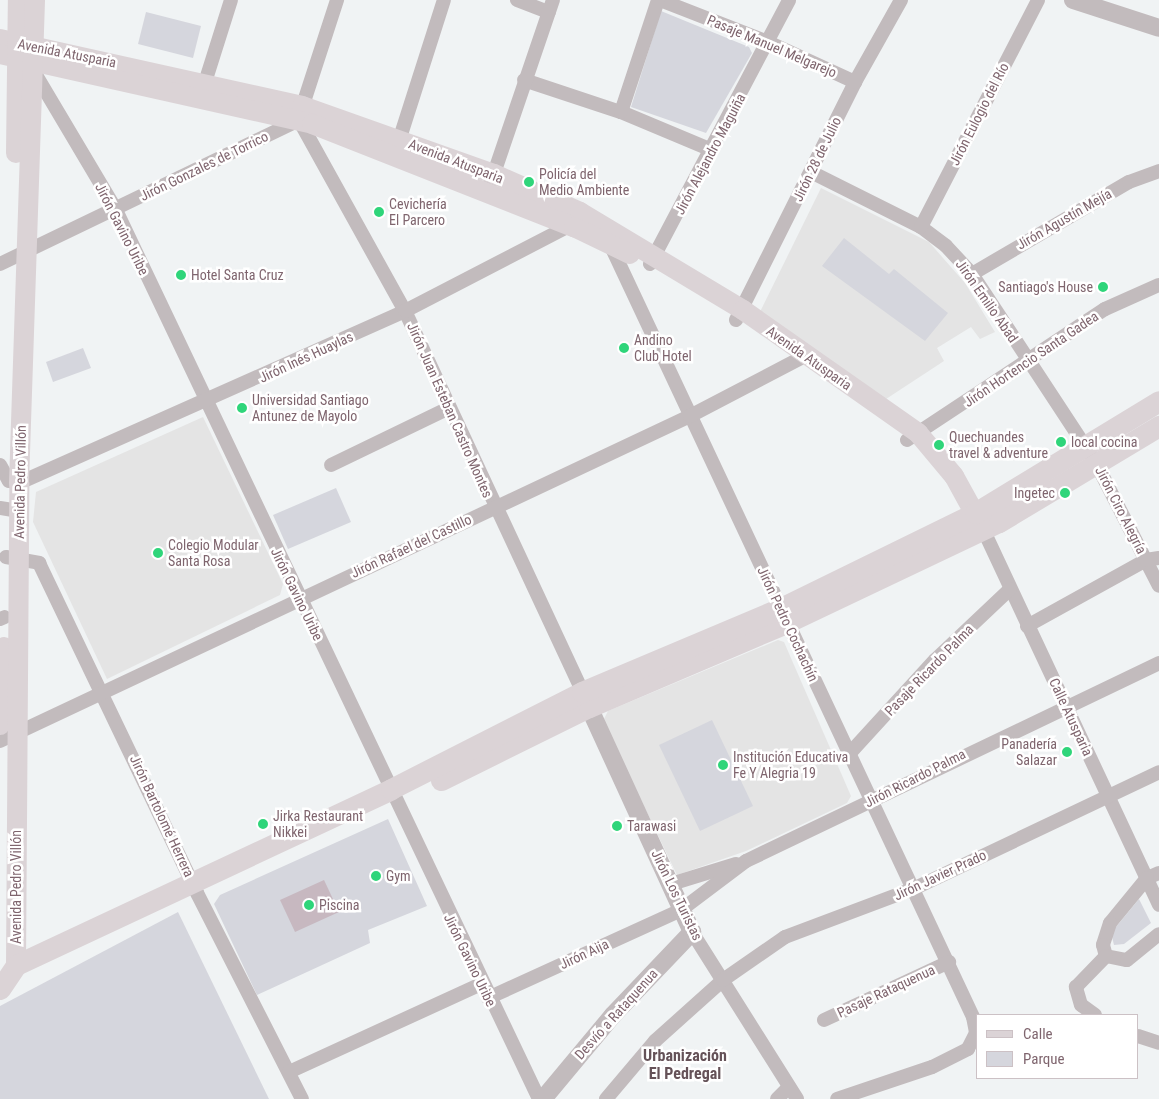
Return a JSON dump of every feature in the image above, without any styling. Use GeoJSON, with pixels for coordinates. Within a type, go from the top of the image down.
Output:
{"type":"FeatureCollection","features":[{"type":"Feature","properties":{"kind":"main road","name":"Avenida Pedro Villón"},"geometry":{"type":"LineString","coordinates":[[5,733],[13,557],[9,509],[9,477],[19,52],[18,0]]}},
{"type":"Feature","properties":{"kind":"main road","name":"Avenida Pedro Villón"},"geometry":{"type":"LineString","coordinates":[[19,52],[35,0]]}},
{"type":"Feature","properties":{"kind":"main road","name":"Avenida Atusparia"},"geometry":{"type":"LineString","coordinates":[[19,52],[202,90],[301,113],[491,183],[612,237],[653,260],[739,315],[913,437],[954,476],[979,521]]}},
{"type":"Feature","properties":{"kind":"main road"},"geometry":{"type":"LineString","coordinates":[[0,989],[16,965],[195,887],[393,796],[586,700],[784,615],[979,521],[1089,454],[1159,401]]}},
{"type":"Feature","properties":{"kind":"main road"},"geometry":{"type":"LineString","coordinates":[[1089,454],[1159,426]]}},
{"type":"Feature","properties":{"kind":"main road","name":"Avenida Pedro Villón"},"geometry":{"type":"LineString","coordinates":[[13,557],[3,618],[5,733],[16,965]]}},
{"type":"Feature","properties":{"kind":"main road"},"geometry":{"type":"LineString","coordinates":[[0,989],[195,887]]}},
{"type":"Feature","properties":{"kind":"street"},"geometry":{"type":"LineString","coordinates":[[202,90],[232,0]]}},
{"type":"Feature","properties":{"kind":"street"},"geometry":{"type":"LineString","coordinates":[[301,113],[337,0]]}},
{"type":"Feature","properties":{"kind":"street"},"geometry":{"type":"LineString","coordinates":[[397,148],[444,0]]}},
{"type":"Feature","properties":{"kind":"street"},"geometry":{"type":"LineString","coordinates":[[491,183],[524,80],[551,6],[517,0]]}},
{"type":"Feature","properties":{"kind":"street"},"geometry":{"type":"LineString","coordinates":[[621,112],[659,0]]}},
{"type":"Feature","properties":{"kind":"street","name":"Pasaje Manuel Melgarejo"},"geometry":{"type":"LineString","coordinates":[[659,0],[768,42],[855,82]]}},
{"type":"Feature","properties":{"kind":"street","name":"Jirón Alejandro Maguiña"},"geometry":{"type":"LineString","coordinates":[[653,260],[789,0]]}},
{"type":"Feature","properties":{"kind":"street","name":"Jirón 28 de Julio"},"geometry":{"type":"LineString","coordinates":[[739,315],[855,82],[901,0]]}},
{"type":"Feature","properties":{"kind":"street","name":"Jirón Eulogio del Río"},"geometry":{"type":"LineString","coordinates":[[921,227],[1038,0]]}},
{"type":"Feature","properties":{"kind":"street"},"geometry":{"type":"LineString","coordinates":[[1073,0],[1159,28]]}},
{"type":"Feature","properties":{"kind":"street","name":"Jirón Gavino Uribe"},"geometry":{"type":"LineString","coordinates":[[19,52],[115,208],[205,403],[481,984],[539,1099]]}},
{"type":"Feature","properties":{"kind":"street"},"geometry":{"type":"LineString","coordinates":[[524,80],[621,112],[712,150]]}},
{"type":"Feature","properties":{"kind":"street","name":"Jirón Gonzales de Torrico"},"geometry":{"type":"LineString","coordinates":[[14,258],[301,113]]}},
{"type":"Feature","properties":{"kind":"street","name":"Jirón Juan Esteban Castro Montes"},"geometry":{"type":"LineString","coordinates":[[301,113],[405,311],[448,409],[586,700]]}},
{"type":"Feature","properties":{"kind":"street","name":"Jirón Agustín Mejía"},"geometry":{"type":"LineString","coordinates":[[972,274],[1129,182],[1159,171]]}},
{"type":"Feature","properties":{"kind":"street","name":"Jirón Emilio Abad"},"geometry":{"type":"LineString","coordinates":[[811,172],[921,227],[946,246],[972,274],[1089,454]]}},
{"type":"Feature","properties":{"kind":"street","name":"Jirón Inés Huaylas"},"geometry":{"type":"LineString","coordinates":[[9,477],[205,403],[405,311],[577,220]]}},
{"type":"Feature","properties":{"kind":"street","name":"Jirón Pedro Cochachín"},"geometry":{"type":"LineString","coordinates":[[612,237],[690,416],[974,1017],[976,1033],[968,1049],[932,1067],[837,1099]]}},
{"type":"Feature","properties":{"kind":"street","name":"Jirón Hortencio Santa Gadea"},"geometry":{"type":"LineString","coordinates":[[913,437],[1029,363],[1105,309],[1159,285]]}},
{"type":"Feature","properties":{"kind":"street","name":"Jirón Rafael del Castillo"},"geometry":{"type":"LineString","coordinates":[[5,733],[299,599],[494,506],[690,416],[800,359]]}},
{"type":"Feature","properties":{"kind":"street"},"geometry":{"type":"LineString","coordinates":[[331,465],[448,409]]}},
{"type":"Feature","properties":{"kind":"street","name":"Jirón Ciro Alegría"},"geometry":{"type":"LineString","coordinates":[[1089,454],[1153,559],[1159,586]]}},
{"type":"Feature","properties":{"kind":"street","name":"Calle Atusparia"},"geometry":{"type":"LineString","coordinates":[[979,521],[1109,797],[1153,876],[1159,906]]}},
{"type":"Feature","properties":{"kind":"street"},"geometry":{"type":"LineString","coordinates":[[1028,626],[1153,559],[1159,546]]}},
{"type":"Feature","properties":{"kind":"street","name":"Jirón Bartolomé Herrera"},"geometry":{"type":"LineString","coordinates":[[13,557],[39,563],[102,689],[195,887],[302,1099]]}},
{"type":"Feature","properties":{"kind":"street","name":"Pasaje Ricardo Palma"},"geometry":{"type":"LineString","coordinates":[[850,753],[935,660],[1010,589]]}},
{"type":"Feature","properties":{"kind":"street","name":"Jirón Ricardo Palma"},"geometry":{"type":"LineString","coordinates":[[681,910],[746,861],[1159,663]]}},
{"type":"Feature","properties":{"kind":"street","name":"Jirón Los Turistas"},"geometry":{"type":"LineString","coordinates":[[586,700],[692,932],[797,1099]]}},
{"type":"Feature","properties":{"kind":"street","name":"Jirón Javier Prado"},"geometry":{"type":"LineString","coordinates":[[606,1099],[655,1041],[723,980],[785,938],[913,889],[1159,772]]}},
{"type":"Feature","properties":{"kind":"street"},"geometry":{"type":"LineString","coordinates":[[671,884],[746,861]]}},
{"type":"Feature","properties":{"kind":"street"},"geometry":{"type":"LineString","coordinates":[[1094,1014],[1081,1005],[1076,987],[1104,951],[1110,923],[1153,876]]}},
{"type":"Feature","properties":{"kind":"street","name":"Jirón Aija"},"geometry":{"type":"LineString","coordinates":[[488,998],[681,910]]}},
{"type":"Feature","properties":{"kind":"street","name":"Desvío a Rataquenua"},"geometry":{"type":"LineString","coordinates":[[543,1099],[613,1015],[692,932]]}},
{"type":"Feature","properties":{"kind":"street"},"geometry":{"type":"LineString","coordinates":[[1104,951],[1127,960],[1159,934]]}},
{"type":"Feature","properties":{"kind":"street","name":"Pasaje Rataquenua"},"geometry":{"type":"LineString","coordinates":[[824,1020],[949,962]]}},
{"type":"Feature","properties":{"kind":"street"},"geometry":{"type":"LineString","coordinates":[[288,1072],[481,984]]}},
{"type":"Feature","properties":{"kind":"street"},"geometry":{"type":"LineString","coordinates":[[1139,1036],[1159,1043]]}},
{"type":"Feature","properties":{"kind":"street"},"geometry":{"type":"LineString","coordinates":[[777,1099],[789,1087]]}},
{"type":"Feature","properties":{"kind":"shaded area"},"geometry":{"type":"Polygon","coordinates":[[[821,188],[929,242],[965,283],[995,332],[980,339],[971,327],[937,348],[944,361],[883,401],[758,316],[821,188]]]}},
{"type":"Feature","properties":{"kind":"shaded area","name":"Colegio Modular Santa Rosa"},"geometry":{"type":"Polygon","coordinates":[[[203,417],[283,584],[280,595],[107,679],[33,522],[36,492],[203,417]]]}},
{"type":"Feature","properties":{"kind":"shaded area"},"geometry":{"type":"Polygon","coordinates":[[[778,640],[784,642],[851,796],[847,803],[746,851],[677,875],[603,721],[608,711],[778,640]]]}},
{"type":"Feature","properties":{"kind":"shaded area"},"geometry":{"type":"Polygon","coordinates":[[[324,880],[339,912],[295,932],[280,900],[324,880]]]}},
{"type":"Feature","properties":{"kind":"green space"},"geometry":{"type":"Polygon","coordinates":[[[661,11],[749,47],[752,53],[706,133],[631,107],[661,11]]]}},
{"type":"Feature","properties":{"kind":"green space"},"geometry":{"type":"Polygon","coordinates":[[[146,12],[201,26],[193,58],[138,44],[146,12]]]}},
{"type":"Feature","properties":{"kind":"green space"},"geometry":{"type":"Polygon","coordinates":[[[844,238],[889,274],[894,269],[948,313],[925,341],[822,266],[844,238]]]}},
{"type":"Feature","properties":{"kind":"green space"},"geometry":{"type":"Polygon","coordinates":[[[83,348],[91,368],[53,382],[46,362],[83,348]]]}},
{"type":"Feature","properties":{"kind":"green space"},"geometry":{"type":"Polygon","coordinates":[[[336,488],[351,522],[288,549],[273,515],[336,488]]]}},
{"type":"Feature","properties":{"kind":"green space"},"geometry":{"type":"Polygon","coordinates":[[[712,720],[753,806],[700,831],[659,745],[712,720]]]}},
{"type":"Feature","properties":{"kind":"green space"},"geometry":{"type":"Polygon","coordinates":[[[388,819],[427,906],[368,930],[370,943],[257,995],[214,904],[220,895],[388,819]]]}},
{"type":"Feature","properties":{"kind":"green space"},"geometry":{"type":"Polygon","coordinates":[[[1139,899],[1151,923],[1124,944],[1114,945],[1111,933],[1139,899]]]}},
{"type":"Feature","properties":{"kind":"green space"},"geometry":{"type":"Polygon","coordinates":[[[178,912],[269,1099],[0,1099],[0,1006],[178,912]]]}},
{"type":"Feature","properties":{"kind":"place","name":"Policía del Medio Ambiente"},"geometry":{"type":"Point","coordinates":[529,182]}},
{"type":"Feature","properties":{"kind":"place","name":"Cevichería El Parcero"},"geometry":{"type":"Point","coordinates":[379,212]}},
{"type":"Feature","properties":{"kind":"place","name":"Hotel Santa Cruz"},"geometry":{"type":"Point","coordinates":[181,275]}},
{"type":"Feature","properties":{"kind":"place","name":"Santiago's House"},"geometry":{"type":"Point","coordinates":[1103,287]}},
{"type":"Feature","properties":{"kind":"place","name":"Andino Club Hotel"},"geometry":{"type":"Point","coordinates":[624,348]}},
{"type":"Feature","properties":{"kind":"place","name":"Universidad Santiago Antunez de Mayolo"},"geometry":{"type":"Point","coordinates":[242,408]}},
{"type":"Feature","properties":{"kind":"place","name":"local cocina"},"geometry":{"type":"Point","coordinates":[1061,442]}},
{"type":"Feature","properties":{"kind":"place","name":"Quechuandes travel & adventure"},"geometry":{"type":"Point","coordinates":[939,445]}},
{"type":"Feature","properties":{"kind":"place","name":"Ingetec"},"geometry":{"type":"Point","coordinates":[1065,493]}},
{"type":"Feature","properties":{"kind":"place","name":"Colegio Modular Santa Rosa"},"geometry":{"type":"Point","coordinates":[158,553]}},
{"type":"Feature","properties":{"kind":"place","name":"Panadería Salazar"},"geometry":{"type":"Point","coordinates":[1067,752]}},
{"type":"Feature","properties":{"kind":"place","name":"Institución Educativa Fe Y Alegria 19"},"geometry":{"type":"Point","coordinates":[723,765]}},
{"type":"Feature","properties":{"kind":"place","name":"Jirka Restaurant Nikkei"},"geometry":{"type":"Point","coordinates":[263,824]}},
{"type":"Feature","properties":{"kind":"place","name":"Tarawasi"},"geometry":{"type":"Point","coordinates":[617,826]}},
{"type":"Feature","properties":{"kind":"place","name":"Gym"},"geometry":{"type":"Point","coordinates":[376,876]}},
{"type":"Feature","properties":{"kind":"place","name":"Piscina"},"geometry":{"type":"Point","coordinates":[309,905]}},
{"type":"Feature","properties":{"kind":"district","name":"Urbanización El Pedregal"},"geometry":{"type":"Point","coordinates":[685,1065]}}]}
